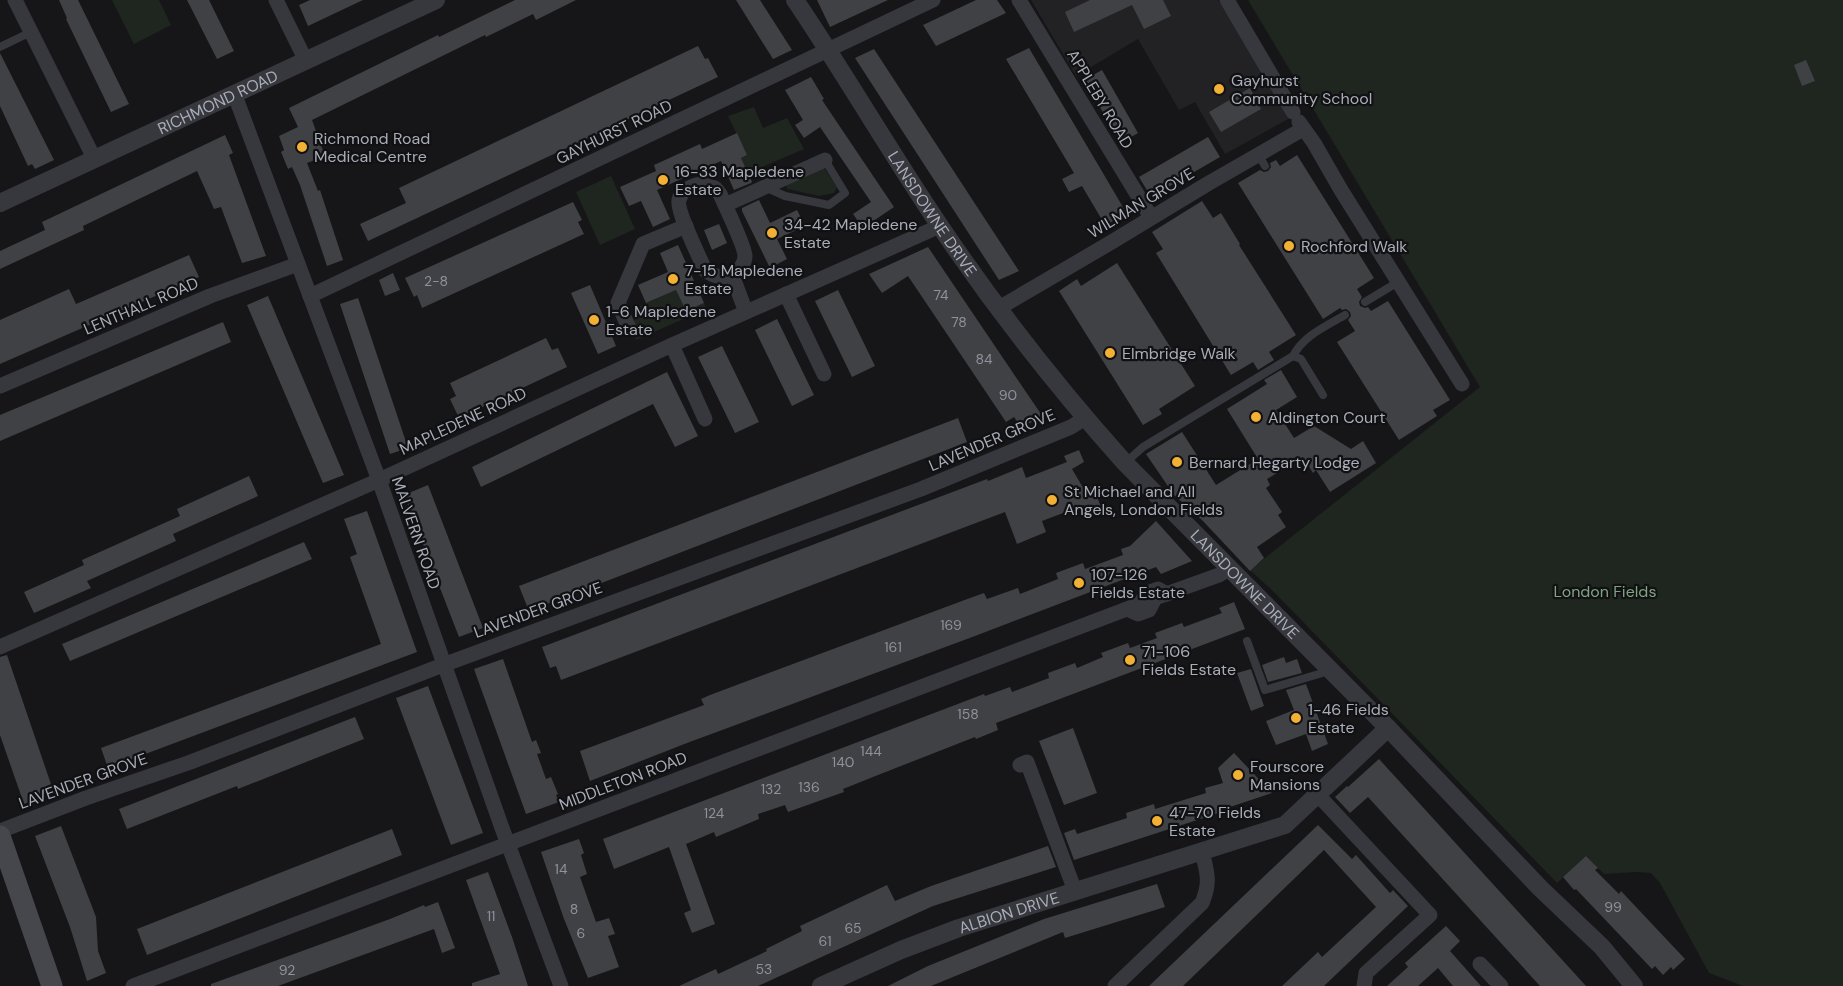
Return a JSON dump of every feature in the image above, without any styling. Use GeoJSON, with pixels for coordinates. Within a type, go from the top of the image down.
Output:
{"type":"FeatureCollection","features":[{"type":"Feature","properties":{"kind":"main road"},"geometry":{"type":"LineString","coordinates":[[0,836],[52,986]]}},
{"type":"Feature","properties":{"kind":"street"},"geometry":{"type":"LineString","coordinates":[[15,0],[94,158]]}},
{"type":"Feature","properties":{"kind":"street"},"geometry":{"type":"LineString","coordinates":[[276,0],[306,61]]}},
{"type":"Feature","properties":{"kind":"street","name":"RICHMOND ROAD"},"geometry":{"type":"LineString","coordinates":[[0,203],[436,0]]}},
{"type":"Feature","properties":{"kind":"street","name":"LANSDOWNE DRIVE"},"geometry":{"type":"LineString","coordinates":[[795,0],[940,226],[999,308],[1085,418],[1125,463],[1388,728],[1540,888],[1602,947],[1634,986]]}},
{"type":"Feature","properties":{"kind":"street","name":"GAYHURST ROAD"},"geometry":{"type":"LineString","coordinates":[[310,296],[933,0]]}},
{"type":"Feature","properties":{"kind":"street","name":"APPLEBY ROAD"},"geometry":{"type":"LineString","coordinates":[[1019,0],[1151,217]]}},
{"type":"Feature","properties":{"kind":"street"},"geometry":{"type":"LineString","coordinates":[[1228,0],[1298,121],[1462,384]]}},
{"type":"Feature","properties":{"kind":"street","name":"MALVERN ROAD"},"geometry":{"type":"LineString","coordinates":[[234,93],[379,480],[508,845],[561,986]]}},
{"type":"Feature","properties":{"kind":"street","name":"WILMAN GROVE"},"geometry":{"type":"LineString","coordinates":[[999,308],[1151,217],[1261,160],[1298,121]]}},
{"type":"Feature","properties":{"kind":"street"},"geometry":{"type":"LineString","coordinates":[[725,205],[825,160]]}},
{"type":"Feature","properties":{"kind":"street"},"geometry":{"type":"LineString","coordinates":[[700,184],[715,188],[725,205],[745,253],[743,264],[732,275],[712,275],[705,270],[680,212],[679,200],[685,190],[700,184]]}},
{"type":"Feature","properties":{"kind":"street"},"geometry":{"type":"LineString","coordinates":[[628,326],[618,303],[643,244],[686,226]]}},
{"type":"Feature","properties":{"kind":"street","name":"MAPLEDENE ROAD"},"geometry":{"type":"LineString","coordinates":[[0,647],[379,480],[672,345],[940,226]]}},
{"type":"Feature","properties":{"kind":"street","name":"LENTHALL ROAD"},"geometry":{"type":"LineString","coordinates":[[0,386],[210,296],[298,264]]}},
{"type":"Feature","properties":{"kind":"street"},"geometry":{"type":"LineString","coordinates":[[732,275],[746,312]]}},
{"type":"Feature","properties":{"kind":"street"},"geometry":{"type":"LineString","coordinates":[[786,294],[824,374]]}},
{"type":"Feature","properties":{"kind":"street"},"geometry":{"type":"LineString","coordinates":[[672,345],[705,419]]}},
{"type":"Feature","properties":{"kind":"street","name":"LAVENDER GROVE"},"geometry":{"type":"LineString","coordinates":[[0,831],[188,763],[443,664],[921,489],[1071,427],[1085,418]]}},
{"type":"Feature","properties":{"kind":"street","name":"MIDDLETON ROAD"},"geometry":{"type":"LineString","coordinates":[[133,986],[1133,606],[1138,614],[1149,610],[1161,596],[1219,575],[1230,568]]}},
{"type":"Feature","properties":{"kind":"street","name":"ALBION DRIVE"},"geometry":{"type":"LineString","coordinates":[[821,986],[901,950],[959,928],[1285,825],[1388,728]]}},
{"type":"Feature","properties":{"kind":"street"},"geometry":{"type":"LineString","coordinates":[[1020,765],[1027,762],[1075,891]]}},
{"type":"Feature","properties":{"kind":"street"},"geometry":{"type":"LineString","coordinates":[[1318,795],[1430,915],[1366,973],[1364,986]]}},
{"type":"Feature","properties":{"kind":"street"},"geometry":{"type":"LineString","coordinates":[[1115,986],[1202,903],[1208,890],[1208,877],[1202,852]]}},
{"type":"Feature","properties":{"kind":"street"},"geometry":{"type":"LineString","coordinates":[[1480,964],[1502,986]]}},
{"type":"Feature","properties":{"kind":"lane"},"geometry":{"type":"LineString","coordinates":[[0,47],[31,32]]}},
{"type":"Feature","properties":{"kind":"lane"},"geometry":{"type":"LineString","coordinates":[[764,187],[784,196],[829,205],[845,193],[825,160]]}},
{"type":"Feature","properties":{"kind":"lane"},"geometry":{"type":"LineString","coordinates":[[1365,302],[1398,282]]}},
{"type":"Feature","properties":{"kind":"lane"},"geometry":{"type":"LineString","coordinates":[[1125,463],[1143,447],[1293,356],[1306,339],[1345,315]]}},
{"type":"Feature","properties":{"kind":"lane"},"geometry":{"type":"LineString","coordinates":[[1293,356],[1301,359],[1323,395]]}},
{"type":"Feature","properties":{"kind":"lane"},"geometry":{"type":"LineString","coordinates":[[1247,641],[1265,690],[1330,671]]}},
{"type":"Feature","properties":{"kind":"shaded area","name":"Gayhurst Community School"},"geometry":{"type":"Polygon","coordinates":[[[1031,0],[1218,0],[1290,118],[1225,154],[1195,102],[1179,110],[1138,39],[1076,76],[1031,0]]]}},
{"type":"Feature","properties":{"kind":"green space"},"geometry":{"type":"Polygon","coordinates":[[[112,0],[159,0],[171,25],[134,44],[112,0]]]}},
{"type":"Feature","properties":{"kind":"green space","name":"London Fields"},"geometry":{"type":"Polygon","coordinates":[[[1248,0],[1843,0],[1843,986],[1743,986],[1709,973],[1660,883],[1651,873],[1604,874],[1586,856],[1557,883],[1250,570],[1480,387],[1248,0]]]}},
{"type":"Feature","properties":{"kind":"green space"},"geometry":{"type":"Polygon","coordinates":[[[754,107],[763,128],[787,118],[804,149],[748,173],[741,158],[747,155],[728,116],[754,107]]]}},
{"type":"Feature","properties":{"kind":"green space"},"geometry":{"type":"Polygon","coordinates":[[[824,168],[837,187],[834,193],[819,196],[786,187],[787,183],[824,168]]]}},
{"type":"Feature","properties":{"kind":"green space"},"geometry":{"type":"Polygon","coordinates":[[[611,176],[635,229],[600,245],[576,192],[611,176]]]}},
{"type":"Feature","properties":{"kind":"green space"},"geometry":{"type":"Polygon","coordinates":[[[676,290],[686,311],[704,303],[706,309],[636,340],[631,329],[640,306],[676,290]]]}},
{"type":"Feature","properties":{"kind":"building"},"geometry":{"type":"Polygon","coordinates":[[[59,0],[78,0],[129,104],[111,112],[59,0]]]}},
{"type":"Feature","properties":{"kind":"building"},"geometry":{"type":"Polygon","coordinates":[[[187,0],[209,0],[234,51],[217,59],[187,0]]]}},
{"type":"Feature","properties":{"kind":"building"},"geometry":{"type":"Polygon","coordinates":[[[310,0],[363,0],[308,26],[299,5],[310,0]]]}},
{"type":"Feature","properties":{"kind":"building"},"geometry":{"type":"Polygon","coordinates":[[[515,0],[576,0],[536,20],[533,14],[486,37],[485,35],[312,120],[325,156],[307,163],[318,191],[320,190],[343,260],[327,266],[300,185],[292,167],[288,169],[281,152],[284,150],[279,136],[298,127],[289,108],[515,0]]]}},
{"type":"Feature","properties":{"kind":"building"},"geometry":{"type":"Polygon","coordinates":[[[736,0],[760,0],[792,50],[773,59],[736,0]]]}},
{"type":"Feature","properties":{"kind":"building"},"geometry":{"type":"Polygon","coordinates":[[[817,0],[888,0],[830,27],[817,0]]]}},
{"type":"Feature","properties":{"kind":"building"},"geometry":{"type":"Polygon","coordinates":[[[976,0],[997,0],[1006,13],[936,46],[923,25],[976,0]]]}},
{"type":"Feature","properties":{"kind":"building"},"geometry":{"type":"Polygon","coordinates":[[[1090,0],[1163,0],[1171,16],[1144,29],[1132,5],[1074,32],[1065,12],[1090,0]]]}},
{"type":"Feature","properties":{"kind":"building"},"geometry":{"type":"Polygon","coordinates":[[[698,46],[705,59],[708,58],[718,77],[368,241],[360,224],[406,203],[399,188],[698,46]]]}},
{"type":"Feature","properties":{"kind":"building"},"geometry":{"type":"Polygon","coordinates":[[[1029,48],[1127,214],[1105,225],[1082,186],[1069,192],[1062,179],[1074,173],[1006,59],[1029,48]]]}},
{"type":"Feature","properties":{"kind":"building"},"geometry":{"type":"Polygon","coordinates":[[[874,49],[1019,271],[999,280],[855,58],[874,49]]]}},
{"type":"Feature","properties":{"kind":"building"},"geometry":{"type":"Polygon","coordinates":[[[0,53],[54,160],[35,169],[32,164],[28,166],[0,106],[0,53]]]}},
{"type":"Feature","properties":{"kind":"building"},"geometry":{"type":"Polygon","coordinates":[[[1806,60],[1815,81],[1802,86],[1794,65],[1806,60]]]}},
{"type":"Feature","properties":{"kind":"building"},"geometry":{"type":"Polygon","coordinates":[[[1102,70],[1138,133],[1121,143],[1084,80],[1102,70]]]}},
{"type":"Feature","properties":{"kind":"building"},"geometry":{"type":"Polygon","coordinates":[[[811,77],[824,99],[822,100],[894,207],[863,228],[853,214],[871,202],[820,127],[804,138],[795,125],[803,120],[785,90],[811,77]]]}},
{"type":"Feature","properties":{"kind":"building"},"geometry":{"type":"Polygon","coordinates":[[[1250,88],[1261,109],[1221,132],[1209,112],[1250,88]]]}},
{"type":"Feature","properties":{"kind":"building","name":"16-33 Mapledene Estate"},"geometry":{"type":"Polygon","coordinates":[[[737,133],[747,155],[741,158],[751,183],[734,190],[721,161],[657,190],[670,219],[653,227],[641,201],[629,206],[620,187],[656,171],[654,165],[700,144],[702,149],[737,133]]]}},
{"type":"Feature","properties":{"kind":"building"},"geometry":{"type":"Polygon","coordinates":[[[225,135],[233,153],[229,155],[266,256],[242,263],[221,207],[214,209],[197,171],[83,226],[84,230],[0,269],[0,251],[45,230],[42,222],[225,135]]]}},
{"type":"Feature","properties":{"kind":"building"},"geometry":{"type":"Polygon","coordinates":[[[1208,137],[1220,157],[1151,197],[1139,177],[1208,137]]]}},
{"type":"Feature","properties":{"kind":"building"},"geometry":{"type":"Polygon","coordinates":[[[1297,155],[1374,278],[1357,289],[1362,297],[1359,302],[1360,306],[1368,307],[1371,311],[1388,301],[1450,400],[1433,410],[1437,416],[1399,440],[1337,342],[1355,331],[1348,320],[1351,316],[1350,312],[1340,308],[1323,319],[1238,183],[1260,170],[1268,171],[1271,167],[1270,163],[1276,160],[1280,166],[1297,155]]]}},
{"type":"Feature","properties":{"kind":"building","name":"34-42 Mapledene Estate"},"geometry":{"type":"Polygon","coordinates":[[[759,200],[770,223],[797,210],[805,226],[777,239],[787,259],[770,268],[742,211],[742,208],[759,200]]]}},
{"type":"Feature","properties":{"kind":"building"},"geometry":{"type":"Polygon","coordinates":[[[1202,201],[1213,218],[1221,213],[1296,335],[1269,352],[1274,360],[1258,370],[1253,362],[1231,375],[1156,253],[1163,249],[1152,232],[1202,201]]]}},
{"type":"Feature","properties":{"kind":"building"},"geometry":{"type":"Polygon","coordinates":[[[573,202],[582,220],[578,222],[584,234],[422,308],[417,295],[414,297],[405,278],[573,202]]]}},
{"type":"Feature","properties":{"kind":"building"},"geometry":{"type":"Polygon","coordinates":[[[719,224],[727,243],[712,250],[704,230],[719,224]]]}},
{"type":"Feature","properties":{"kind":"building","name":"7-15 Mapledene Estate"},"geometry":{"type":"Polygon","coordinates":[[[678,245],[704,303],[686,311],[676,290],[646,303],[638,285],[668,272],[660,253],[678,245]]]}},
{"type":"Feature","properties":{"kind":"building"},"geometry":{"type":"Polygon","coordinates":[[[928,247],[1043,417],[1021,427],[1014,417],[1006,422],[908,276],[882,293],[869,274],[928,247]]]}},
{"type":"Feature","properties":{"kind":"building"},"geometry":{"type":"Polygon","coordinates":[[[189,255],[199,277],[0,364],[0,320],[69,289],[76,304],[189,255]]]}},
{"type":"Feature","properties":{"kind":"building"},"geometry":{"type":"Polygon","coordinates":[[[1117,263],[1195,386],[1159,409],[1162,414],[1143,425],[1059,291],[1077,279],[1081,286],[1117,263]]]}},
{"type":"Feature","properties":{"kind":"building"},"geometry":{"type":"Polygon","coordinates":[[[393,273],[400,290],[385,296],[379,280],[393,273]]]}},
{"type":"Feature","properties":{"kind":"building","name":"1-6 Mapledene Estate"},"geometry":{"type":"Polygon","coordinates":[[[590,285],[616,346],[598,354],[571,293],[590,285]]]}},
{"type":"Feature","properties":{"kind":"building"},"geometry":{"type":"Polygon","coordinates":[[[838,290],[875,366],[852,377],[815,301],[838,290]]]}},
{"type":"Feature","properties":{"kind":"building"},"geometry":{"type":"Polygon","coordinates":[[[268,296],[344,475],[323,483],[247,305],[268,296]]]}},
{"type":"Feature","properties":{"kind":"building"},"geometry":{"type":"Polygon","coordinates":[[[358,298],[408,448],[390,454],[340,304],[358,298]]]}},
{"type":"Feature","properties":{"kind":"building"},"geometry":{"type":"Polygon","coordinates":[[[777,319],[814,395],[792,406],[755,330],[777,319]]]}},
{"type":"Feature","properties":{"kind":"building"},"geometry":{"type":"Polygon","coordinates":[[[223,322],[231,342],[0,441],[0,415],[223,322]]]}},
{"type":"Feature","properties":{"kind":"building"},"geometry":{"type":"Polygon","coordinates":[[[546,338],[552,350],[558,348],[567,367],[459,418],[450,399],[456,396],[450,383],[546,338]]]}},
{"type":"Feature","properties":{"kind":"building"},"geometry":{"type":"Polygon","coordinates":[[[722,346],[759,422],[735,433],[698,357],[722,346]]]}},
{"type":"Feature","properties":{"kind":"building"},"geometry":{"type":"Polygon","coordinates":[[[1281,370],[1297,397],[1276,410],[1294,438],[1314,426],[1351,449],[1363,441],[1376,463],[1330,492],[1316,470],[1313,473],[1303,457],[1267,479],[1270,485],[1266,488],[1282,512],[1278,515],[1286,527],[1257,547],[1264,558],[1250,571],[1202,520],[1174,495],[1146,454],[1182,432],[1216,485],[1258,459],[1227,409],[1267,384],[1264,380],[1281,370]]]}},
{"type":"Feature","properties":{"kind":"building"},"geometry":{"type":"Polygon","coordinates":[[[667,372],[698,436],[675,447],[653,404],[481,487],[472,467],[667,372]]]}},
{"type":"Feature","properties":{"kind":"building"},"geometry":{"type":"Polygon","coordinates":[[[958,418],[967,442],[529,611],[519,586],[958,418]]]}},
{"type":"Feature","properties":{"kind":"building"},"geometry":{"type":"Polygon","coordinates":[[[1079,450],[1084,462],[1072,469],[1085,491],[1093,486],[1101,507],[1086,512],[1084,505],[1042,521],[1046,532],[1017,544],[1005,512],[561,680],[556,666],[550,668],[542,647],[987,479],[988,481],[1022,467],[1026,478],[1067,462],[1064,456],[1079,450]]]}},
{"type":"Feature","properties":{"kind":"building"},"geometry":{"type":"Polygon","coordinates":[[[249,476],[258,496],[173,534],[176,541],[87,581],[91,588],[34,613],[24,592],[84,565],[82,560],[180,516],[177,509],[249,476]]]}},
{"type":"Feature","properties":{"kind":"building"},"geometry":{"type":"Polygon","coordinates":[[[428,485],[483,628],[459,637],[404,495],[428,485]]]}},
{"type":"Feature","properties":{"kind":"building"},"geometry":{"type":"Polygon","coordinates":[[[367,511],[417,652],[108,768],[101,748],[381,644],[350,557],[357,554],[344,519],[367,511]]]}},
{"type":"Feature","properties":{"kind":"building"},"geometry":{"type":"Polygon","coordinates":[[[1156,521],[1192,561],[1161,574],[1156,567],[590,781],[580,751],[704,705],[701,699],[710,695],[970,598],[984,593],[987,599],[1018,588],[1020,594],[1058,579],[1056,573],[1083,563],[1085,569],[1123,555],[1121,549],[1130,546],[1156,521]]]}},
{"type":"Feature","properties":{"kind":"building"},"geometry":{"type":"Polygon","coordinates":[[[304,542],[312,559],[70,661],[62,644],[304,542]]]}},
{"type":"Feature","properties":{"kind":"building"},"geometry":{"type":"Polygon","coordinates":[[[1234,602],[1245,629],[996,723],[998,730],[843,789],[844,792],[788,812],[785,805],[758,814],[759,819],[716,837],[714,832],[686,844],[715,924],[692,933],[684,913],[691,910],[669,847],[614,869],[603,839],[984,694],[985,696],[1010,687],[1012,692],[1049,678],[1048,673],[1075,663],[1077,668],[1103,657],[1101,653],[1128,643],[1130,648],[1157,638],[1155,633],[1182,623],[1184,627],[1222,613],[1219,608],[1234,602]]]}},
{"type":"Feature","properties":{"kind":"building"},"geometry":{"type":"Polygon","coordinates":[[[7,655],[54,793],[24,804],[0,735],[0,657],[7,655]]]}},
{"type":"Feature","properties":{"kind":"building"},"geometry":{"type":"Polygon","coordinates":[[[1284,657],[1286,663],[1297,659],[1302,673],[1268,682],[1262,665],[1284,657]]]}},
{"type":"Feature","properties":{"kind":"building"},"geometry":{"type":"Polygon","coordinates":[[[503,659],[532,742],[536,740],[541,753],[537,754],[546,779],[551,777],[558,794],[556,795],[559,802],[526,814],[474,669],[503,659]]]}},
{"type":"Feature","properties":{"kind":"building"},"geometry":{"type":"Polygon","coordinates":[[[1251,669],[1264,706],[1251,711],[1237,673],[1251,669]]]}},
{"type":"Feature","properties":{"kind":"building","name":"1-46 Fields Estate"},"geometry":{"type":"Polygon","coordinates":[[[1306,684],[1328,744],[1312,751],[1306,734],[1276,745],[1266,721],[1294,710],[1286,690],[1306,684]]]}},
{"type":"Feature","properties":{"kind":"building"},"geometry":{"type":"Polygon","coordinates":[[[428,686],[483,833],[451,845],[396,698],[428,686]]]}},
{"type":"Feature","properties":{"kind":"building"},"geometry":{"type":"Polygon","coordinates":[[[355,717],[364,739],[238,789],[237,786],[127,829],[119,809],[355,717]]]}},
{"type":"Feature","properties":{"kind":"building"},"geometry":{"type":"Polygon","coordinates":[[[1073,728],[1097,793],[1064,805],[1039,741],[1073,728]]]}},
{"type":"Feature","properties":{"kind":"building","name":"47-70 Fields Estate"},"geometry":{"type":"Polygon","coordinates":[[[1234,753],[1272,793],[1230,807],[1231,809],[1074,860],[1064,833],[1075,829],[1077,834],[1127,818],[1126,813],[1154,804],[1155,809],[1206,793],[1205,788],[1223,783],[1218,768],[1234,753]]]}},
{"type":"Feature","properties":{"kind":"building"},"geometry":{"type":"Polygon","coordinates":[[[1379,759],[1586,986],[1540,986],[1368,797],[1350,813],[1335,797],[1379,759]]]}},
{"type":"Feature","properties":{"kind":"building"},"geometry":{"type":"Polygon","coordinates":[[[1318,825],[1352,859],[1356,855],[1390,893],[1393,890],[1408,906],[1324,986],[1282,986],[1318,952],[1322,957],[1376,907],[1324,850],[1183,986],[1149,986],[1318,825]]]}},
{"type":"Feature","properties":{"kind":"building"},"geometry":{"type":"Polygon","coordinates":[[[61,826],[96,917],[98,951],[106,973],[87,981],[70,927],[35,836],[61,826]]]}},
{"type":"Feature","properties":{"kind":"building"},"geometry":{"type":"Polygon","coordinates":[[[392,829],[402,855],[147,955],[137,929],[392,829]]]}},
{"type":"Feature","properties":{"kind":"building"},"geometry":{"type":"Polygon","coordinates":[[[579,839],[587,874],[580,877],[596,922],[609,918],[615,934],[608,936],[619,967],[588,978],[564,919],[541,852],[579,839]]]}},
{"type":"Feature","properties":{"kind":"building"},"geometry":{"type":"Polygon","coordinates":[[[1048,846],[1056,867],[933,906],[758,986],[679,986],[716,969],[718,974],[767,951],[766,949],[802,931],[800,926],[887,885],[895,901],[931,886],[1048,846]]]}},
{"type":"Feature","properties":{"kind":"building"},"geometry":{"type":"Polygon","coordinates":[[[1586,856],[1598,868],[1595,870],[1619,894],[1621,891],[1685,959],[1673,970],[1671,967],[1663,975],[1655,966],[1652,969],[1563,877],[1586,856]]]}},
{"type":"Feature","properties":{"kind":"building"},"geometry":{"type":"Polygon","coordinates":[[[488,872],[528,986],[472,986],[472,983],[500,974],[466,880],[488,872]]]}},
{"type":"Feature","properties":{"kind":"building"},"geometry":{"type":"Polygon","coordinates":[[[1157,884],[1165,907],[1065,938],[1063,932],[931,986],[888,986],[928,966],[1044,919],[1157,884]]]}},
{"type":"Feature","properties":{"kind":"building"},"geometry":{"type":"Polygon","coordinates":[[[438,902],[455,948],[442,953],[434,929],[278,986],[211,986],[211,984],[424,905],[425,907],[438,902]]]}},
{"type":"Feature","properties":{"kind":"building"},"geometry":{"type":"Polygon","coordinates":[[[1446,926],[1460,941],[1450,951],[1481,986],[1453,986],[1438,968],[1418,986],[1387,986],[1408,967],[1405,963],[1446,926]]]}},
{"type":"Feature","properties":{"kind":"place","name":"Gayhurst Community School"},"geometry":{"type":"Point","coordinates":[1219,89]}},
{"type":"Feature","properties":{"kind":"place","name":"Richmond Road Medical Centre"},"geometry":{"type":"Point","coordinates":[302,147]}},
{"type":"Feature","properties":{"kind":"place","name":"16-33 Mapledene Estate"},"geometry":{"type":"Point","coordinates":[663,180]}},
{"type":"Feature","properties":{"kind":"place","name":"34-42 Mapledene Estate"},"geometry":{"type":"Point","coordinates":[772,233]}},
{"type":"Feature","properties":{"kind":"place","name":"Rochford Walk"},"geometry":{"type":"Point","coordinates":[1289,246]}},
{"type":"Feature","properties":{"kind":"place","name":"7-15 Mapledene Estate"},"geometry":{"type":"Point","coordinates":[673,279]}},
{"type":"Feature","properties":{"kind":"place","name":"1-6 Mapledene Estate"},"geometry":{"type":"Point","coordinates":[594,320]}},
{"type":"Feature","properties":{"kind":"place","name":"Elmbridge Walk"},"geometry":{"type":"Point","coordinates":[1110,353]}},
{"type":"Feature","properties":{"kind":"place","name":"Aldington Court"},"geometry":{"type":"Point","coordinates":[1256,417]}},
{"type":"Feature","properties":{"kind":"place","name":"Bernard Hegarty Lodge"},"geometry":{"type":"Point","coordinates":[1177,462]}},
{"type":"Feature","properties":{"kind":"place","name":"St Michael and All Angels, London Fields"},"geometry":{"type":"Point","coordinates":[1052,500]}},
{"type":"Feature","properties":{"kind":"place","name":"107-126 Fields Estate"},"geometry":{"type":"Point","coordinates":[1079,583]}},
{"type":"Feature","properties":{"kind":"place","name":"71-106 Fields Estate"},"geometry":{"type":"Point","coordinates":[1130,660]}},
{"type":"Feature","properties":{"kind":"place","name":"1-46 Fields Estate"},"geometry":{"type":"Point","coordinates":[1296,718]}},
{"type":"Feature","properties":{"kind":"place","name":"Fourscore Mansions"},"geometry":{"type":"Point","coordinates":[1238,775]}},
{"type":"Feature","properties":{"kind":"place","name":"47-70 Fields Estate"},"geometry":{"type":"Point","coordinates":[1157,821]}}]}
